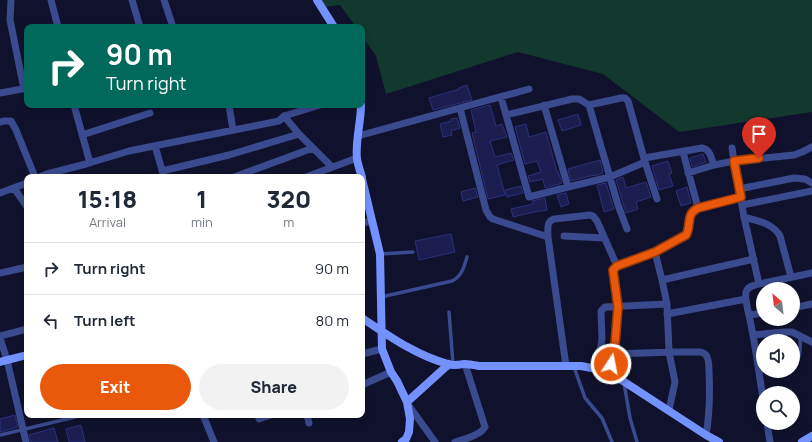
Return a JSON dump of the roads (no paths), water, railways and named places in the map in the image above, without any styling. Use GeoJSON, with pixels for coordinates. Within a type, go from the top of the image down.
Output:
{"type":"FeatureCollection","features":[{"type":"Feature","properties":{"kind":"main road"},"geometry":{"type":"LineString","coordinates":[[316,0],[332,24]]}},
{"type":"Feature","properties":{"kind":"main road"},"geometry":{"type":"LineString","coordinates":[[361,108],[357,144],[357,158],[361,174]]}},
{"type":"Feature","properties":{"kind":"main road"},"geometry":{"type":"LineString","coordinates":[[365,191],[380,254],[382,349],[391,372],[407,402],[410,420],[409,432],[406,439],[402,442]]}},
{"type":"Feature","properties":{"kind":"main road"},"geometry":{"type":"LineString","coordinates":[[365,320],[407,347],[451,365],[570,366],[597,369],[623,381],[719,442]]}},
{"type":"Feature","properties":{"kind":"main road"},"geometry":{"type":"LineString","coordinates":[[4,361],[24,356]]}},
{"type":"Feature","properties":{"kind":"main road"},"geometry":{"type":"LineString","coordinates":[[407,402],[451,365]]}},
{"type":"Feature","properties":{"kind":"main road"},"geometry":{"type":"LineString","coordinates":[[802,442],[812,436]]}},
{"type":"Feature","properties":{"kind":"street"},"geometry":{"type":"LineString","coordinates":[[11,0],[10,20],[24,84]]}},
{"type":"Feature","properties":{"kind":"street"},"geometry":{"type":"LineString","coordinates":[[51,0],[57,24]]}},
{"type":"Feature","properties":{"kind":"street"},"geometry":{"type":"LineString","coordinates":[[132,0],[139,24]]}},
{"type":"Feature","properties":{"kind":"street"},"geometry":{"type":"LineString","coordinates":[[164,0],[172,24]]}},
{"type":"Feature","properties":{"kind":"street"},"geometry":{"type":"LineString","coordinates":[[0,93],[24,89]]}},
{"type":"Feature","properties":{"kind":"street"},"geometry":{"type":"LineString","coordinates":[[358,136],[529,89]]}},
{"type":"Feature","properties":{"kind":"street"},"geometry":{"type":"LineString","coordinates":[[501,97],[529,197],[610,177],[645,160],[702,148],[709,152],[714,165]]}},
{"type":"Feature","properties":{"kind":"street"},"geometry":{"type":"LineString","coordinates":[[589,105],[621,98],[627,99],[657,199]]}},
{"type":"Feature","properties":{"kind":"street"},"geometry":{"type":"LineString","coordinates":[[506,115],[572,99],[579,99],[589,105],[618,205],[627,229]]}},
{"type":"Feature","properties":{"kind":"street"},"geometry":{"type":"LineString","coordinates":[[544,105],[568,187]]}},
{"type":"Feature","properties":{"kind":"street"},"geometry":{"type":"LineString","coordinates":[[75,108],[90,163]]}},
{"type":"Feature","properties":{"kind":"street"},"geometry":{"type":"LineString","coordinates":[[230,108],[234,130]]}},
{"type":"Feature","properties":{"kind":"street"},"geometry":{"type":"LineString","coordinates":[[47,174],[129,151],[279,121],[284,116],[310,108]]}},
{"type":"Feature","properties":{"kind":"street"},"geometry":{"type":"LineString","coordinates":[[460,108],[488,215],[493,219],[548,237]]}},
{"type":"Feature","properties":{"kind":"street"},"geometry":{"type":"LineString","coordinates":[[82,135],[150,113]]}},
{"type":"Feature","properties":{"kind":"street"},"geometry":{"type":"LineString","coordinates":[[284,116],[299,134],[332,167]]}},
{"type":"Feature","properties":{"kind":"street"},"geometry":{"type":"LineString","coordinates":[[0,122],[11,122],[16,130],[35,174]]}},
{"type":"Feature","properties":{"kind":"street"},"geometry":{"type":"LineString","coordinates":[[166,174],[299,134]]}},
{"type":"Feature","properties":{"kind":"street"},"geometry":{"type":"LineString","coordinates":[[155,146],[163,174]]}},
{"type":"Feature","properties":{"kind":"street"},"geometry":{"type":"LineString","coordinates":[[688,173],[734,161],[794,154],[812,147]]}},
{"type":"Feature","properties":{"kind":"street"},"geometry":{"type":"LineString","coordinates":[[242,174],[313,148]]}},
{"type":"Feature","properties":{"kind":"street"},"geometry":{"type":"LineString","coordinates":[[732,148],[744,217],[759,282]]}},
{"type":"Feature","properties":{"kind":"street"},"geometry":{"type":"LineString","coordinates":[[683,152],[698,208]]}},
{"type":"Feature","properties":{"kind":"street"},"geometry":{"type":"LineString","coordinates":[[314,174],[357,158]]}},
{"type":"Feature","properties":{"kind":"street"},"geometry":{"type":"LineString","coordinates":[[740,188],[794,178],[805,179],[812,183]]}},
{"type":"Feature","properties":{"kind":"street"},"geometry":{"type":"LineString","coordinates":[[0,193],[24,184]]}},
{"type":"Feature","properties":{"kind":"street"},"geometry":{"type":"LineString","coordinates":[[14,188],[24,202]]}},
{"type":"Feature","properties":{"kind":"street"},"geometry":{"type":"LineString","coordinates":[[608,373],[614,354],[618,307],[613,273],[613,270],[617,266],[655,252],[686,235],[691,214],[698,208],[812,191]]}},
{"type":"Feature","properties":{"kind":"street"},"geometry":{"type":"LineString","coordinates":[[570,366],[548,237],[549,222],[554,218],[593,216],[617,266]]}},
{"type":"Feature","properties":{"kind":"street"},"geometry":{"type":"LineString","coordinates":[[744,217],[765,224],[777,231],[780,236],[791,277]]}},
{"type":"Feature","properties":{"kind":"street"},"geometry":{"type":"LineString","coordinates":[[365,222],[372,221]]}},
{"type":"Feature","properties":{"kind":"street"},"geometry":{"type":"LineString","coordinates":[[564,236],[604,238]]}},
{"type":"Feature","properties":{"kind":"street"},"geometry":{"type":"LineString","coordinates":[[655,252],[667,304],[669,352],[675,382],[669,410]]}},
{"type":"Feature","properties":{"kind":"street"},"geometry":{"type":"LineString","coordinates":[[662,280],[754,258]]}},
{"type":"Feature","properties":{"kind":"street"},"geometry":{"type":"LineString","coordinates":[[0,273],[24,268]]}},
{"type":"Feature","properties":{"kind":"street"},"geometry":{"type":"LineString","coordinates":[[768,282],[812,273]]}},
{"type":"Feature","properties":{"kind":"street"},"geometry":{"type":"LineString","coordinates":[[756,285],[747,289],[746,293],[756,347]]}},
{"type":"Feature","properties":{"kind":"street"},"geometry":{"type":"LineString","coordinates":[[667,314],[746,299]]}},
{"type":"Feature","properties":{"kind":"street"},"geometry":{"type":"LineString","coordinates":[[597,369],[602,339],[601,310],[605,307],[667,304]]}},
{"type":"Feature","properties":{"kind":"street"},"geometry":{"type":"LineString","coordinates":[[800,307],[812,304]]}},
{"type":"Feature","properties":{"kind":"street"},"geometry":{"type":"LineString","coordinates":[[749,315],[756,314]]}},
{"type":"Feature","properties":{"kind":"street"},"geometry":{"type":"LineString","coordinates":[[24,330],[0,337],[4,361],[26,442]]}},
{"type":"Feature","properties":{"kind":"street"},"geometry":{"type":"LineString","coordinates":[[763,334],[784,332],[792,332],[796,334]]}},
{"type":"Feature","properties":{"kind":"street"},"geometry":{"type":"LineString","coordinates":[[800,336],[812,342]]}},
{"type":"Feature","properties":{"kind":"street"},"geometry":{"type":"LineString","coordinates":[[365,353],[382,349]]}},
{"type":"Feature","properties":{"kind":"street"},"geometry":{"type":"LineString","coordinates":[[614,354],[669,352],[704,353],[707,356],[710,392],[710,412],[706,435]]}},
{"type":"Feature","properties":{"kind":"street"},"geometry":{"type":"LineString","coordinates":[[455,442],[480,433],[485,427],[465,364]]}},
{"type":"Feature","properties":{"kind":"street"},"geometry":{"type":"LineString","coordinates":[[365,384],[391,372]]}},
{"type":"Feature","properties":{"kind":"street"},"geometry":{"type":"LineString","coordinates":[[407,402],[436,442]]}},
{"type":"Feature","properties":{"kind":"street"},"geometry":{"type":"LineString","coordinates":[[204,418],[214,442]]}},
{"type":"Feature","properties":{"kind":"street"},"geometry":{"type":"LineString","coordinates":[[308,418],[309,423]]}},
{"type":"Feature","properties":{"kind":"street"},"geometry":{"type":"LineString","coordinates":[[768,430],[770,442]]}},
{"type":"Feature","properties":{"kind":"lane"},"geometry":{"type":"LineString","coordinates":[[380,254],[413,252]]}},
{"type":"Feature","properties":{"kind":"lane"},"geometry":{"type":"LineString","coordinates":[[381,297],[452,281],[460,276],[466,257]]}},
{"type":"Feature","properties":{"kind":"lane"},"geometry":{"type":"LineString","coordinates":[[449,312],[451,365]]}},
{"type":"Feature","properties":{"kind":"lane"},"geometry":{"type":"LineString","coordinates":[[570,366],[585,398],[602,418],[612,442]]}},
{"type":"Feature","properties":{"kind":"lane"},"geometry":{"type":"LineString","coordinates":[[623,381],[630,418],[637,442]]}},
{"type":"Feature","properties":{"kind":"lane"},"geometry":{"type":"LineString","coordinates":[[0,435],[71,418]]}}]}
